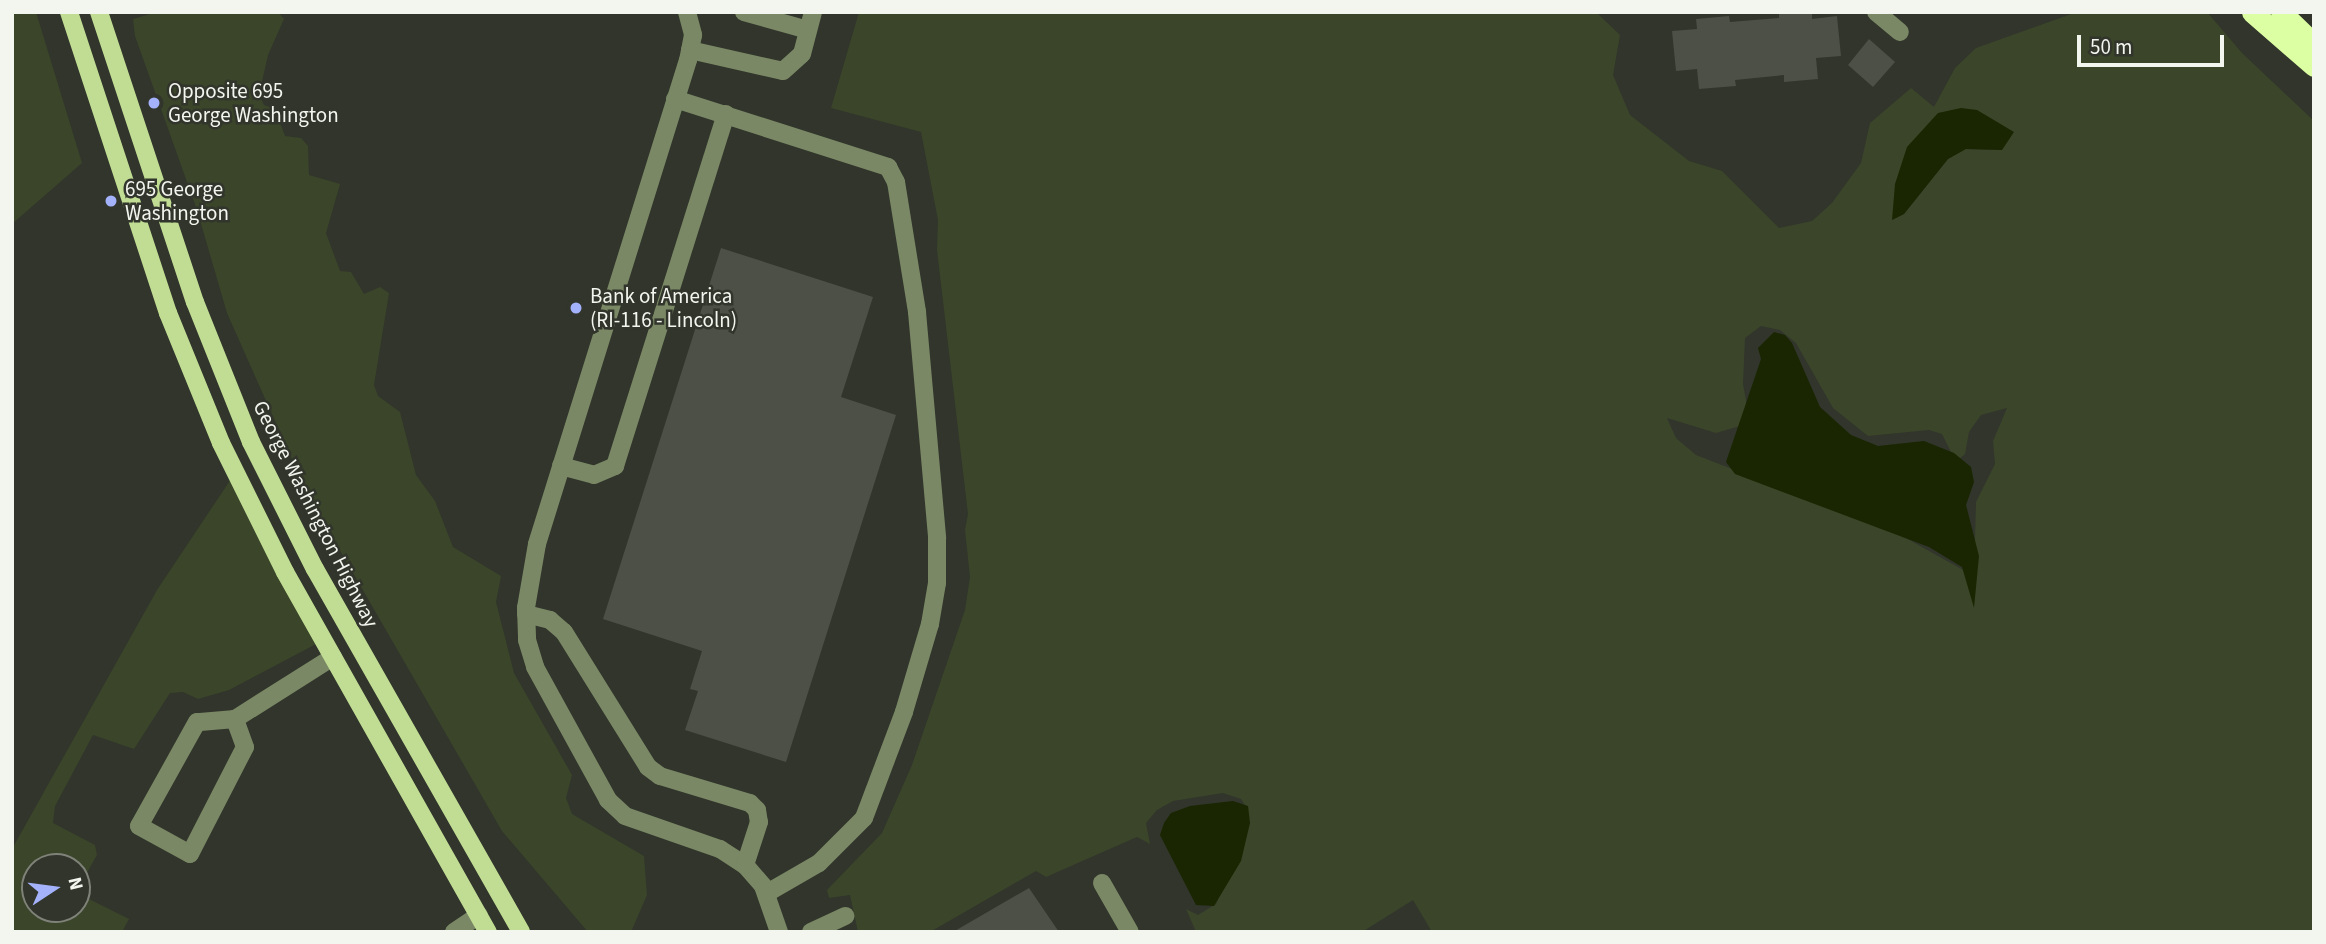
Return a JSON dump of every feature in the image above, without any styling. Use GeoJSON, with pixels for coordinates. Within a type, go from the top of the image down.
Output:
{"type":"FeatureCollection","features":[{"type":"Feature","properties":{"kind":"highway"},"geometry":{"type":"LineString","coordinates":[[2252,12],[2314,66]]}},
{"type":"Feature","properties":{"kind":"highway"},"geometry":{"type":"LineString","coordinates":[[2281,12],[2314,44]]}},
{"type":"Feature","properties":{"kind":"main road"},"geometry":{"type":"LineString","coordinates":[[70,12],[193,378],[251,508],[488,932]]}},
{"type":"Feature","properties":{"kind":"main road","name":"George Washington Highway"},"geometry":{"type":"LineString","coordinates":[[99,12],[198,310],[251,442],[310,558],[521,932]]}},
{"type":"Feature","properties":{"kind":"street"},"geometry":{"type":"LineString","coordinates":[[687,12],[692,35],[690,50],[537,544],[526,614],[535,667],[608,800],[645,825],[720,849],[745,865],[767,893],[779,932]]}},
{"type":"Feature","properties":{"kind":"street"},"geometry":{"type":"LineString","coordinates":[[690,50],[783,71],[802,54],[810,21],[744,12]]}},
{"type":"Feature","properties":{"kind":"street"},"geometry":{"type":"LineString","coordinates":[[1876,12],[1900,32]]}},
{"type":"Feature","properties":{"kind":"street"},"geometry":{"type":"LineString","coordinates":[[676,99],[888,167],[896,182],[917,312],[935,498],[937,583],[930,624],[904,712],[864,818],[819,863],[767,893]]}},
{"type":"Feature","properties":{"kind":"street"},"geometry":{"type":"LineString","coordinates":[[561,466],[594,475],[615,466],[726,114]]}},
{"type":"Feature","properties":{"kind":"street"},"geometry":{"type":"LineString","coordinates":[[526,614],[550,620],[564,632],[648,767],[660,776],[750,803],[757,810],[759,822],[745,865]]}},
{"type":"Feature","properties":{"kind":"street"},"geometry":{"type":"LineString","coordinates":[[236,719],[245,747],[190,854],[138,826],[197,722],[236,719],[332,657]]}},
{"type":"Feature","properties":{"kind":"street"},"geometry":{"type":"LineString","coordinates":[[1102,883],[1130,932]]}},
{"type":"Feature","properties":{"kind":"street"},"geometry":{"type":"LineString","coordinates":[[454,932],[479,915]]}},
{"type":"Feature","properties":{"kind":"street"},"geometry":{"type":"LineString","coordinates":[[811,932],[845,916]]}},
{"type":"Feature","properties":{"kind":"shaded area"},"geometry":{"type":"Polygon","coordinates":[[[12,12],[36,12],[82,163],[12,224],[12,12]]]}},
{"type":"Feature","properties":{"kind":"shaded area"},"geometry":{"type":"Polygon","coordinates":[[[157,12],[278,12],[284,19],[268,55],[259,95],[264,105],[275,109],[285,136],[301,138],[308,146],[309,175],[340,184],[326,233],[340,271],[351,272],[364,294],[380,287],[389,293],[374,385],[378,396],[400,412],[416,475],[435,501],[453,547],[501,576],[496,602],[514,673],[572,775],[566,798],[572,814],[644,856],[647,895],[631,932],[588,932],[502,831],[308,495],[227,313],[197,210],[135,36],[133,19],[157,12]]]}},
{"type":"Feature","properties":{"kind":"shaded area"},"geometry":{"type":"Polygon","coordinates":[[[859,12],[1596,12],[1620,35],[1613,75],[1630,115],[1689,161],[1722,171],[1779,228],[1812,221],[1832,203],[1861,163],[1870,123],[1911,88],[1934,107],[1955,68],[1976,48],[2077,12],[2207,12],[2242,53],[2314,121],[2314,932],[1432,932],[1413,900],[1362,932],[1196,932],[1186,909],[1198,915],[1216,904],[1242,840],[1245,805],[1241,799],[1223,793],[1173,801],[1157,810],[1146,823],[1150,844],[1137,837],[1046,877],[1036,871],[930,932],[858,932],[850,895],[829,898],[827,890],[882,833],[912,765],[965,610],[970,577],[965,530],[968,514],[937,250],[938,220],[921,132],[831,108],[859,12]],[[1977,110],[1892,220],[1904,214],[1948,159],[1965,149],[2002,150],[1977,110]],[[1761,326],[1745,338],[1743,384],[1750,423],[1716,433],[1667,418],[1676,438],[1696,455],[1895,532],[1974,576],[1976,502],[1995,464],[1993,441],[2007,408],[1981,415],[1969,432],[1965,454],[1956,462],[1942,434],[1929,430],[1868,436],[1833,408],[1796,343],[1780,330],[1761,326]]]}},
{"type":"Feature","properties":{"kind":"shaded area"},"geometry":{"type":"Polygon","coordinates":[[[1961,108],[1977,110],[2014,132],[2002,150],[1966,149],[1948,159],[1904,214],[1892,220],[1895,184],[1907,147],[1938,113],[1961,108]]]}},
{"type":"Feature","properties":{"kind":"shaded area"},"geometry":{"type":"Polygon","coordinates":[[[1774,332],[1785,335],[1792,343],[1820,407],[1851,435],[1878,446],[1924,441],[1954,453],[1971,467],[1974,482],[1966,505],[1979,556],[1974,608],[1962,567],[1929,547],[1735,474],[1726,462],[1761,359],[1758,348],[1774,332]]]}},
{"type":"Feature","properties":{"kind":"shaded area"},"geometry":{"type":"Polygon","coordinates":[[[233,476],[318,643],[229,690],[198,699],[183,692],[170,693],[134,749],[93,735],[55,806],[53,823],[95,845],[97,855],[91,866],[91,853],[21,853],[21,923],[91,923],[91,900],[129,919],[122,932],[12,932],[12,849],[157,590],[233,476]]]}},
{"type":"Feature","properties":{"kind":"shaded area"},"geometry":{"type":"Polygon","coordinates":[[[1233,801],[1248,806],[1250,823],[1241,861],[1214,906],[1196,905],[1160,835],[1164,823],[1171,813],[1190,806],[1233,801]]]}},
{"type":"Feature","properties":{"kind":"building"},"geometry":{"type":"Polygon","coordinates":[[[1779,12],[1812,12],[1812,19],[1837,16],[1841,56],[1816,58],[1818,79],[1784,82],[1784,75],[1735,80],[1736,86],[1699,89],[1697,69],[1676,71],[1672,31],[1697,29],[1696,19],[1729,16],[1730,22],[1779,18],[1779,12]]]}},
{"type":"Feature","properties":{"kind":"building"},"geometry":{"type":"Polygon","coordinates":[[[1869,39],[1895,62],[1873,87],[1848,65],[1869,39]]]}},
{"type":"Feature","properties":{"kind":"building"},"geometry":{"type":"Polygon","coordinates":[[[721,248],[873,297],[841,397],[896,415],[786,762],[685,730],[698,691],[690,689],[702,651],[603,619],[721,248]]]}},
{"type":"Feature","properties":{"kind":"building"},"geometry":{"type":"Polygon","coordinates":[[[1029,888],[1059,932],[953,932],[1029,888]]]}},
{"type":"Feature","properties":{"kind":"place","name":"Opposite 695 George Washington"},"geometry":{"type":"Point","coordinates":[154,103]}},
{"type":"Feature","properties":{"kind":"place","name":"695 George Washington"},"geometry":{"type":"Point","coordinates":[111,201]}},
{"type":"Feature","properties":{"kind":"place","name":"Bank of America (RI-116 - Lincoln)"},"geometry":{"type":"Point","coordinates":[576,308]}}]}
